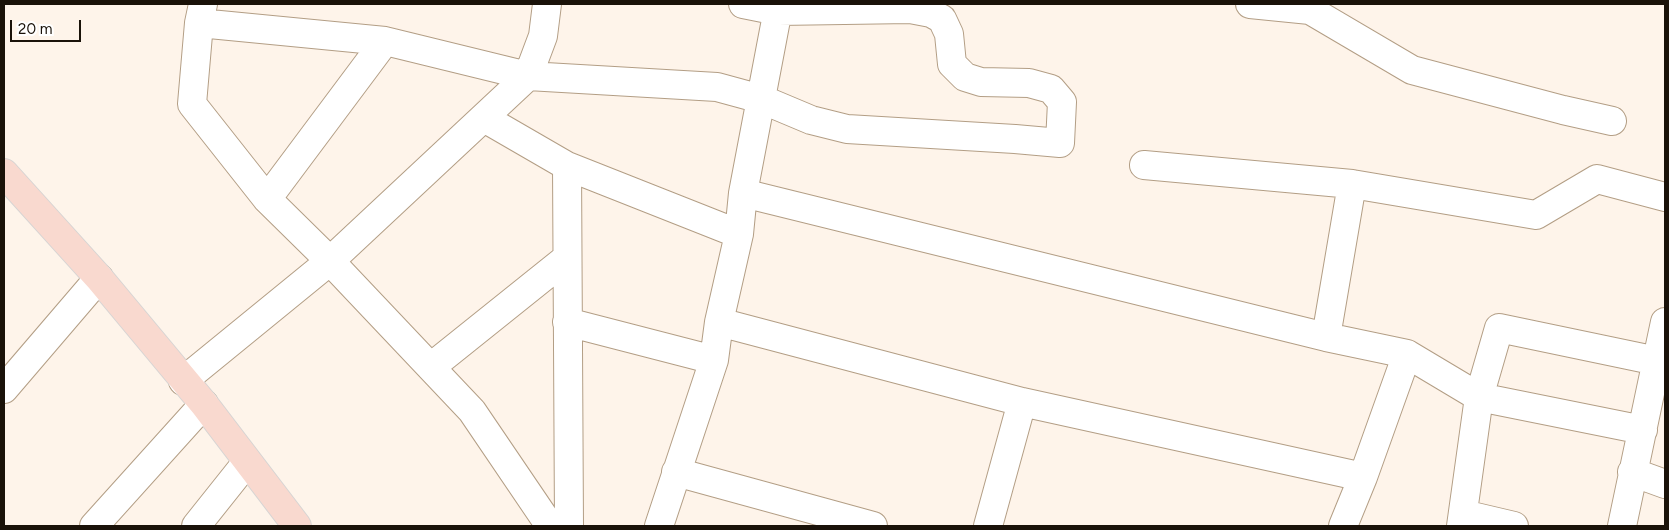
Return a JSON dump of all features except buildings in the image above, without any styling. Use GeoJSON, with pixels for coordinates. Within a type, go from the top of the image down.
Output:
{"type":"FeatureCollection","features":[{"type":"Feature","properties":{"kind":"main road"},"geometry":{"type":"LineString","coordinates":[[4,173],[99,278],[204,404],[298,526]]}},
{"type":"Feature","properties":{"kind":"street"},"geometry":{"type":"LineString","coordinates":[[183,381],[330,261],[528,76],[543,36],[547,4]]}},
{"type":"Feature","properties":{"kind":"street"},"geometry":{"type":"LineString","coordinates":[[550,526],[472,411],[330,261],[267,199],[192,104],[201,13],[385,42],[528,76],[717,87],[762,99],[811,120],[847,129],[1060,143],[1062,102],[1051,90],[1029,83],[981,82],[964,77],[952,64],[949,34],[942,19],[931,12],[910,9],[778,7],[743,4]]}},
{"type":"Feature","properties":{"kind":"street"},"geometry":{"type":"LineString","coordinates":[[1250,4],[1310,7],[1412,70],[1612,121]]}},
{"type":"Feature","properties":{"kind":"street"},"geometry":{"type":"LineString","coordinates":[[658,526],[714,360],[719,322],[739,234],[742,192],[762,99],[778,7]]}},
{"type":"Feature","properties":{"kind":"street"},"geometry":{"type":"LineString","coordinates":[[267,199],[385,42]]}},
{"type":"Feature","properties":{"kind":"street"},"geometry":{"type":"LineString","coordinates":[[484,118],[567,166],[739,234]]}},
{"type":"Feature","properties":{"kind":"street"},"geometry":{"type":"LineString","coordinates":[[1144,165],[1352,184],[1536,215],[1597,179],[1665,197]]}},
{"type":"Feature","properties":{"kind":"street"},"geometry":{"type":"LineString","coordinates":[[567,166],[569,526]]}},
{"type":"Feature","properties":{"kind":"street"},"geometry":{"type":"LineString","coordinates":[[1326,337],[1352,184]]}},
{"type":"Feature","properties":{"kind":"street"},"geometry":{"type":"LineString","coordinates":[[742,192],[1326,337],[1407,354],[1479,397],[1643,430]]}},
{"type":"Feature","properties":{"kind":"street"},"geometry":{"type":"LineString","coordinates":[[431,367],[567,258]]}},
{"type":"Feature","properties":{"kind":"street"},"geometry":{"type":"LineString","coordinates":[[4,389],[99,278]]}},
{"type":"Feature","properties":{"kind":"street"},"geometry":{"type":"LineString","coordinates":[[567,322],[714,360]]}},
{"type":"Feature","properties":{"kind":"street"},"geometry":{"type":"LineString","coordinates":[[719,322],[1022,402],[1363,477]]}},
{"type":"Feature","properties":{"kind":"street"},"geometry":{"type":"LineString","coordinates":[[1622,526],[1665,322]]}},
{"type":"Feature","properties":{"kind":"street"},"geometry":{"type":"LineString","coordinates":[[1514,526],[1462,520],[1479,397],[1499,328],[1657,362]]}},
{"type":"Feature","properties":{"kind":"street"},"geometry":{"type":"LineString","coordinates":[[1343,526],[1363,477],[1407,354]]}},
{"type":"Feature","properties":{"kind":"street"},"geometry":{"type":"LineString","coordinates":[[988,526],[1022,402]]}},
{"type":"Feature","properties":{"kind":"street"},"geometry":{"type":"LineString","coordinates":[[94,526],[204,404]]}},
{"type":"Feature","properties":{"kind":"street"},"geometry":{"type":"LineString","coordinates":[[196,526],[247,462]]}},
{"type":"Feature","properties":{"kind":"street"},"geometry":{"type":"LineString","coordinates":[[676,472],[873,526]]}},
{"type":"Feature","properties":{"kind":"street"},"geometry":{"type":"LineString","coordinates":[[1632,472],[1665,484]]}}]}
